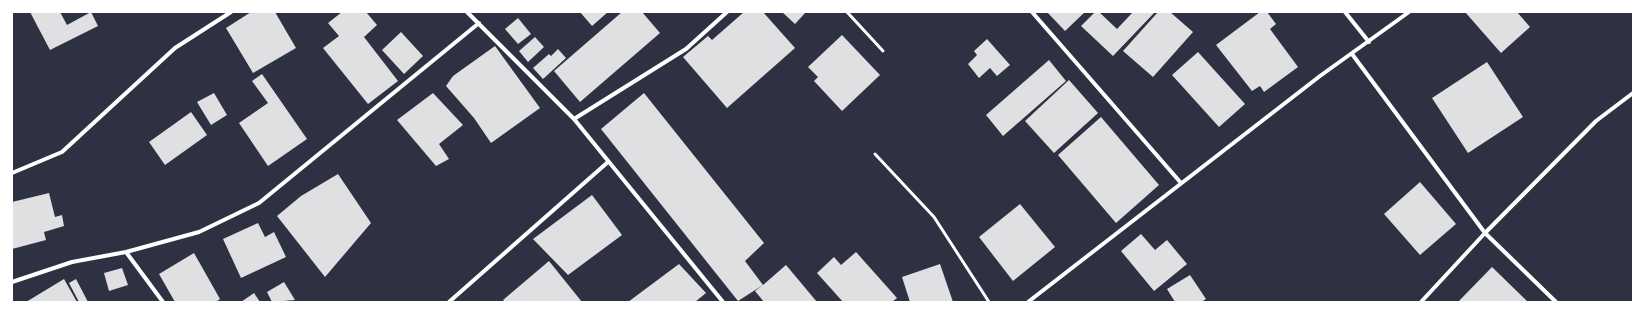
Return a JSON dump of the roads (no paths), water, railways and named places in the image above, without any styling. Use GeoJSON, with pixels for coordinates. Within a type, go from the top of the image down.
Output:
{"type":"FeatureCollection","features":[{"type":"Feature","properties":{"kind":"street"},"geometry":{"type":"LineString","coordinates":[[12,173],[62,152],[175,48],[231,12]]}},
{"type":"Feature","properties":{"kind":"street"},"geometry":{"type":"LineString","coordinates":[[467,12],[574,119],[723,302]]}},
{"type":"Feature","properties":{"kind":"street"},"geometry":{"type":"LineString","coordinates":[[574,119],[686,49],[727,12]]}},
{"type":"Feature","properties":{"kind":"street"},"geometry":{"type":"LineString","coordinates":[[1032,12],[1181,183]]}},
{"type":"Feature","properties":{"kind":"street"},"geometry":{"type":"LineString","coordinates":[[1345,12],[1369,42]]}},
{"type":"Feature","properties":{"kind":"street"},"geometry":{"type":"LineString","coordinates":[[1028,302],[1320,76],[1409,12]]}},
{"type":"Feature","properties":{"kind":"street"},"geometry":{"type":"LineString","coordinates":[[12,282],[72,262],[126,252],[199,232],[259,203],[479,24]]}},
{"type":"Feature","properties":{"kind":"street"},"geometry":{"type":"LineString","coordinates":[[1352,54],[1485,233],[1556,302]]}},
{"type":"Feature","properties":{"kind":"street"},"geometry":{"type":"LineString","coordinates":[[1421,302],[1485,233],[1596,121],[1633,93]]}},
{"type":"Feature","properties":{"kind":"street"},"geometry":{"type":"LineString","coordinates":[[449,302],[608,162]]}},
{"type":"Feature","properties":{"kind":"street"},"geometry":{"type":"LineString","coordinates":[[126,252],[163,302]]}},
{"type":"Feature","properties":{"kind":"lane"},"geometry":{"type":"LineString","coordinates":[[847,12],[883,51]]}},
{"type":"Feature","properties":{"kind":"lane"},"geometry":{"type":"LineString","coordinates":[[875,154],[934,217],[990,302]]}}]}
